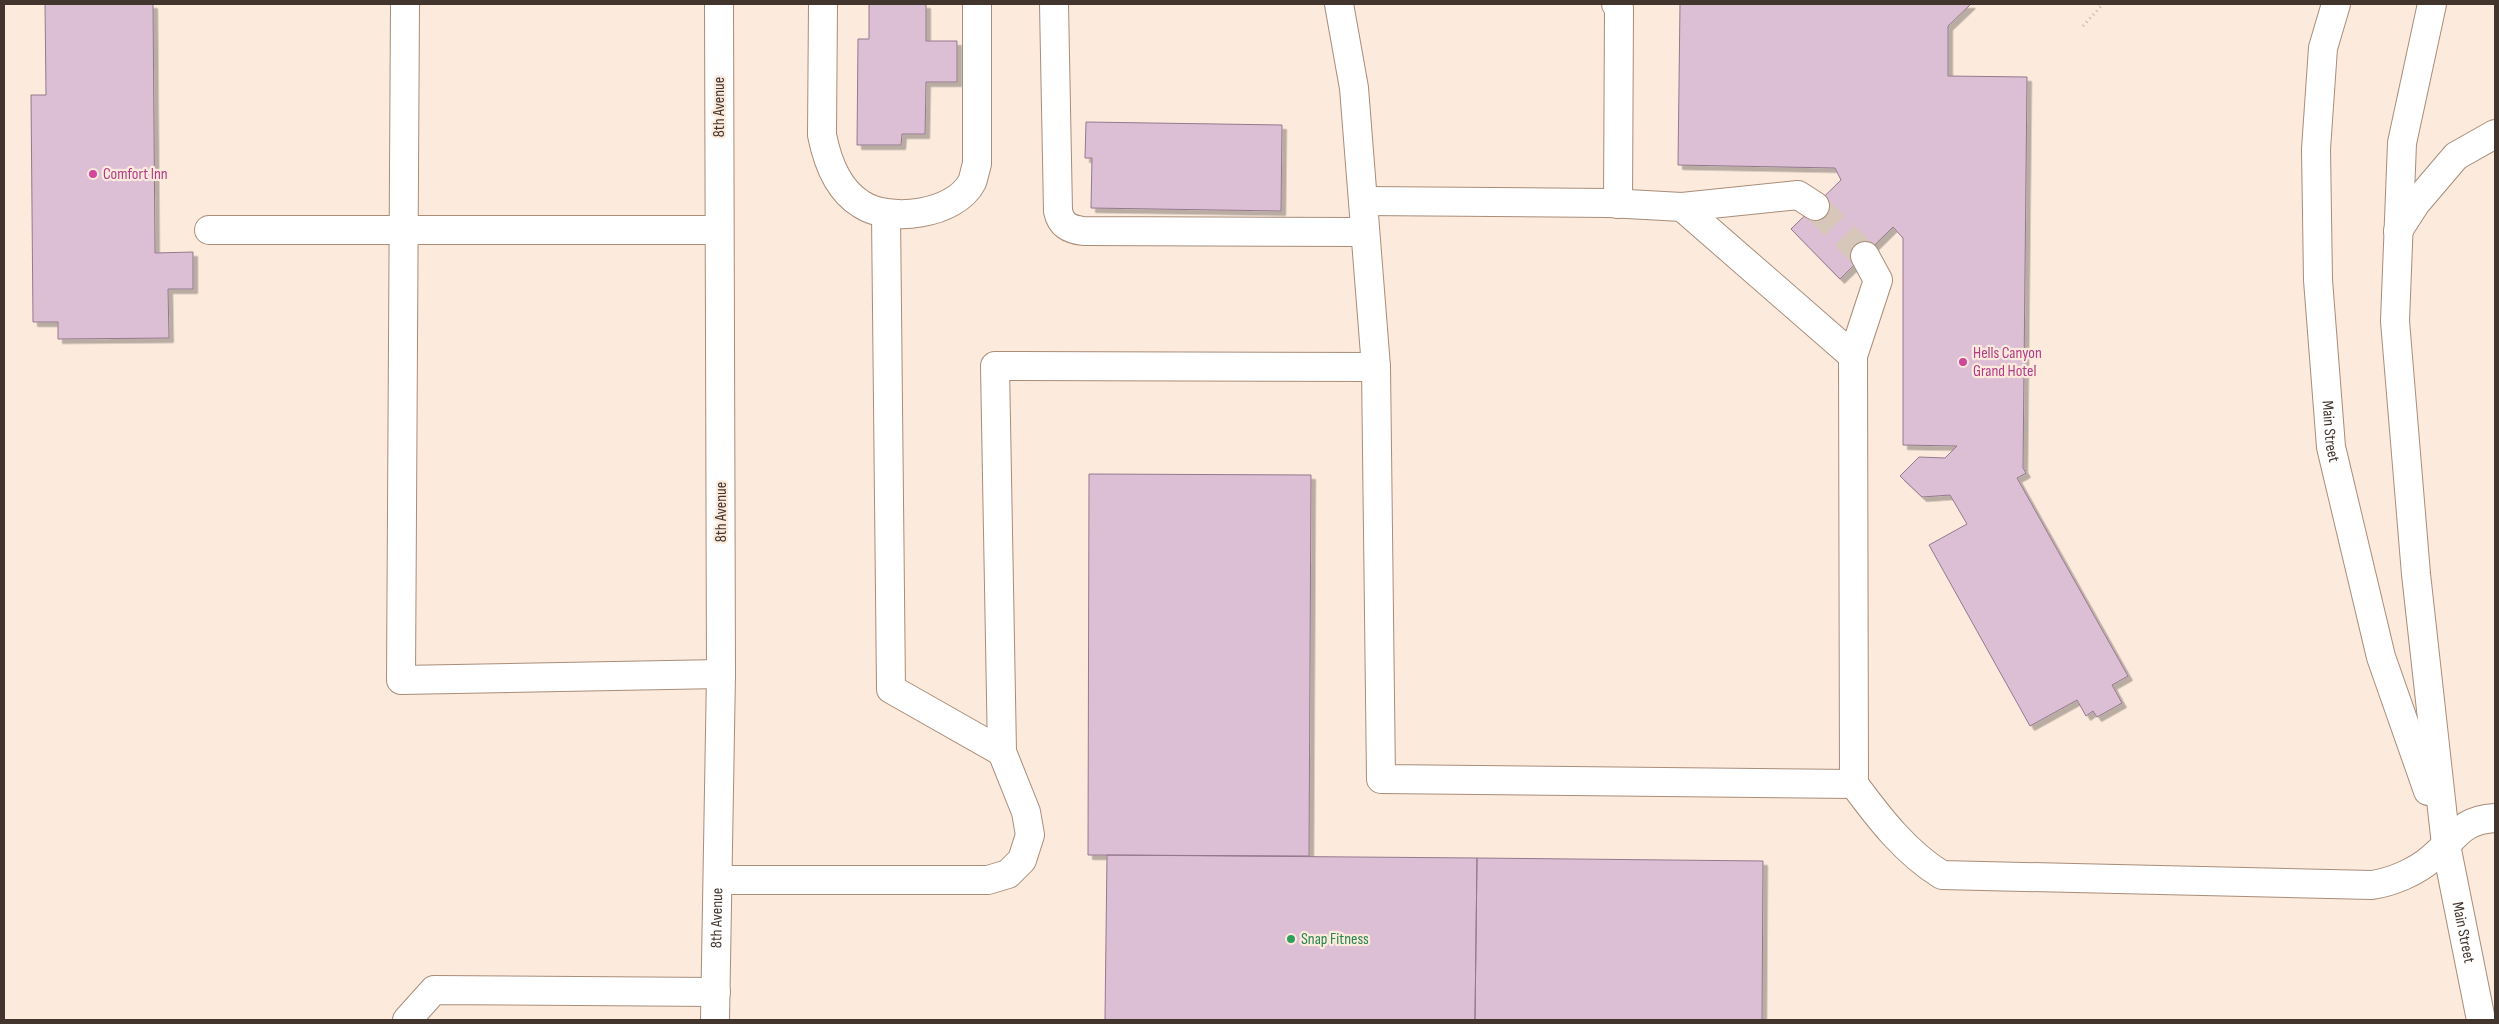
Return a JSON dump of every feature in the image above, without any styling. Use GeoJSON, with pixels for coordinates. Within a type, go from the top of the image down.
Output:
{"type":"FeatureCollection","features":[{"type":"Feature","properties":{"kind":"main road"},"geometry":{"type":"LineString","coordinates":[[405,4],[401,680],[721,674]]}},
{"type":"Feature","properties":{"kind":"main road","name":"8th Avenue"},"geometry":{"type":"LineString","coordinates":[[715,1020],[719,880],[721,674],[719,4]]}},
{"type":"Feature","properties":{"kind":"main road"},"geometry":{"type":"LineString","coordinates":[[823,4],[822,136],[825,152],[835,174],[859,203],[874,212],[902,215],[942,207],[959,196],[971,183],[977,164],[977,4]]}},
{"type":"Feature","properties":{"kind":"main road"},"geometry":{"type":"LineString","coordinates":[[1054,4],[1058,211],[1060,219],[1072,230],[1364,232]]}},
{"type":"Feature","properties":{"kind":"main road"},"geometry":{"type":"LineString","coordinates":[[1339,4],[1354,88],[1376,367],[1381,779],[1854,784]]}},
{"type":"Feature","properties":{"kind":"main road"},"geometry":{"type":"LineString","coordinates":[[1616,4],[1619,8],[1618,204]]}},
{"type":"Feature","properties":{"kind":"main road","name":"Main Street"},"geometry":{"type":"LineString","coordinates":[[2336,4],[2323,48],[2316,149],[2318,280],[2331,446],[2381,657],[2446,845]]}},
{"type":"Feature","properties":{"kind":"main road","name":"Main Street"},"geometry":{"type":"LineString","coordinates":[[2432,4],[2402,143],[2395,331],[2416,574],[2446,845],[2480,1020]]}},
{"type":"Feature","properties":{"kind":"main road"},"geometry":{"type":"LineString","coordinates":[[2398,231],[2416,203],[2456,156],[2495,134]]}},
{"type":"Feature","properties":{"kind":"main road"},"geometry":{"type":"LineString","coordinates":[[1364,201],[1618,204],[1682,207],[1798,195],[1815,206]]}},
{"type":"Feature","properties":{"kind":"main road"},"geometry":{"type":"LineString","coordinates":[[1682,207],[1853,356]]}},
{"type":"Feature","properties":{"kind":"main road"},"geometry":{"type":"LineString","coordinates":[[886,214],[891,689],[1002,752]]}},
{"type":"Feature","properties":{"kind":"main road"},"geometry":{"type":"LineString","coordinates":[[209,230],[719,230]]}},
{"type":"Feature","properties":{"kind":"main road"},"geometry":{"type":"LineString","coordinates":[[1865,256],[1878,280],[1853,356],[1854,784],[1876,814],[1922,863],[1942,875],[2372,885],[2390,882],[2430,860],[2472,822],[2495,818]]}},
{"type":"Feature","properties":{"kind":"main road"},"geometry":{"type":"LineString","coordinates":[[719,880],[988,880],[1008,874],[1022,860],[1030,836],[1026,812],[1002,752],[995,366],[1376,367]]}},
{"type":"Feature","properties":{"kind":"main road"},"geometry":{"type":"LineString","coordinates":[[407,1020],[434,990],[716,992]]}},
{"type":"Feature","properties":{"kind":"path"},"geometry":{"type":"LineString","coordinates":[[2083,26],[2103,4]]}},
{"type":"Feature","properties":{"kind":"building","name":"Comfort Inn"},"geometry":{"type":"Polygon","coordinates":[[[45,4],[153,4],[155,253],[193,252],[193,289],[168,289],[169,338],[58,339],[58,322],[33,322],[31,95],[46,95],[45,4]]]}},
{"type":"Feature","properties":{"kind":"building"},"geometry":{"type":"Polygon","coordinates":[[[869,4],[926,4],[926,41],[957,41],[957,82],[926,82],[925,134],[902,134],[901,145],[857,145],[858,39],[869,39],[869,4]]]}},
{"type":"Feature","properties":{"kind":"building","name":"Hells Canyon Grand Hotel"},"geometry":{"type":"Polygon","coordinates":[[[1680,4],[1971,4],[1948,26],[1948,76],[2027,77],[2023,468],[2026,473],[2017,478],[2128,676],[2112,685],[2122,703],[2097,717],[2093,711],[2086,716],[2077,700],[2030,726],[1929,545],[1967,524],[1950,495],[1922,497],[1900,476],[1919,457],[1945,458],[1957,446],[1903,445],[1903,238],[1893,227],[1840,279],[1791,229],[1841,180],[1835,168],[1678,165],[1680,4]]]}},
{"type":"Feature","properties":{"kind":"building"},"geometry":{"type":"Polygon","coordinates":[[[1086,122],[1282,125],[1281,211],[1091,208],[1092,158],[1085,158],[1086,122]]]}},
{"type":"Feature","properties":{"kind":"building"},"geometry":{"type":"Polygon","coordinates":[[[1089,474],[1311,475],[1309,856],[1088,855],[1089,474]]]}},
{"type":"Feature","properties":{"kind":"building","name":"Snap Fitness"},"geometry":{"type":"Polygon","coordinates":[[[1107,855],[1477,858],[1475,1020],[1105,1020],[1107,855]]]}},
{"type":"Feature","properties":{"kind":"building"},"geometry":{"type":"Polygon","coordinates":[[[1477,858],[1763,861],[1762,1020],[1475,1020],[1477,858]]]}},
{"type":"Feature","properties":{"kind":"tunnel"},"geometry":{"type":"LineString","coordinates":[[1815,206],[1865,256]]}},
{"type":"Feature","properties":{"kind":"place","name":"Comfort Inn"},"geometry":{"type":"Point","coordinates":[93,174]}},
{"type":"Feature","properties":{"kind":"place","name":"Hells Canyon Grand Hotel"},"geometry":{"type":"Point","coordinates":[1963,362]}},
{"type":"Feature","properties":{"kind":"place","name":"Snap Fitness"},"geometry":{"type":"Point","coordinates":[1291,939]}}]}
